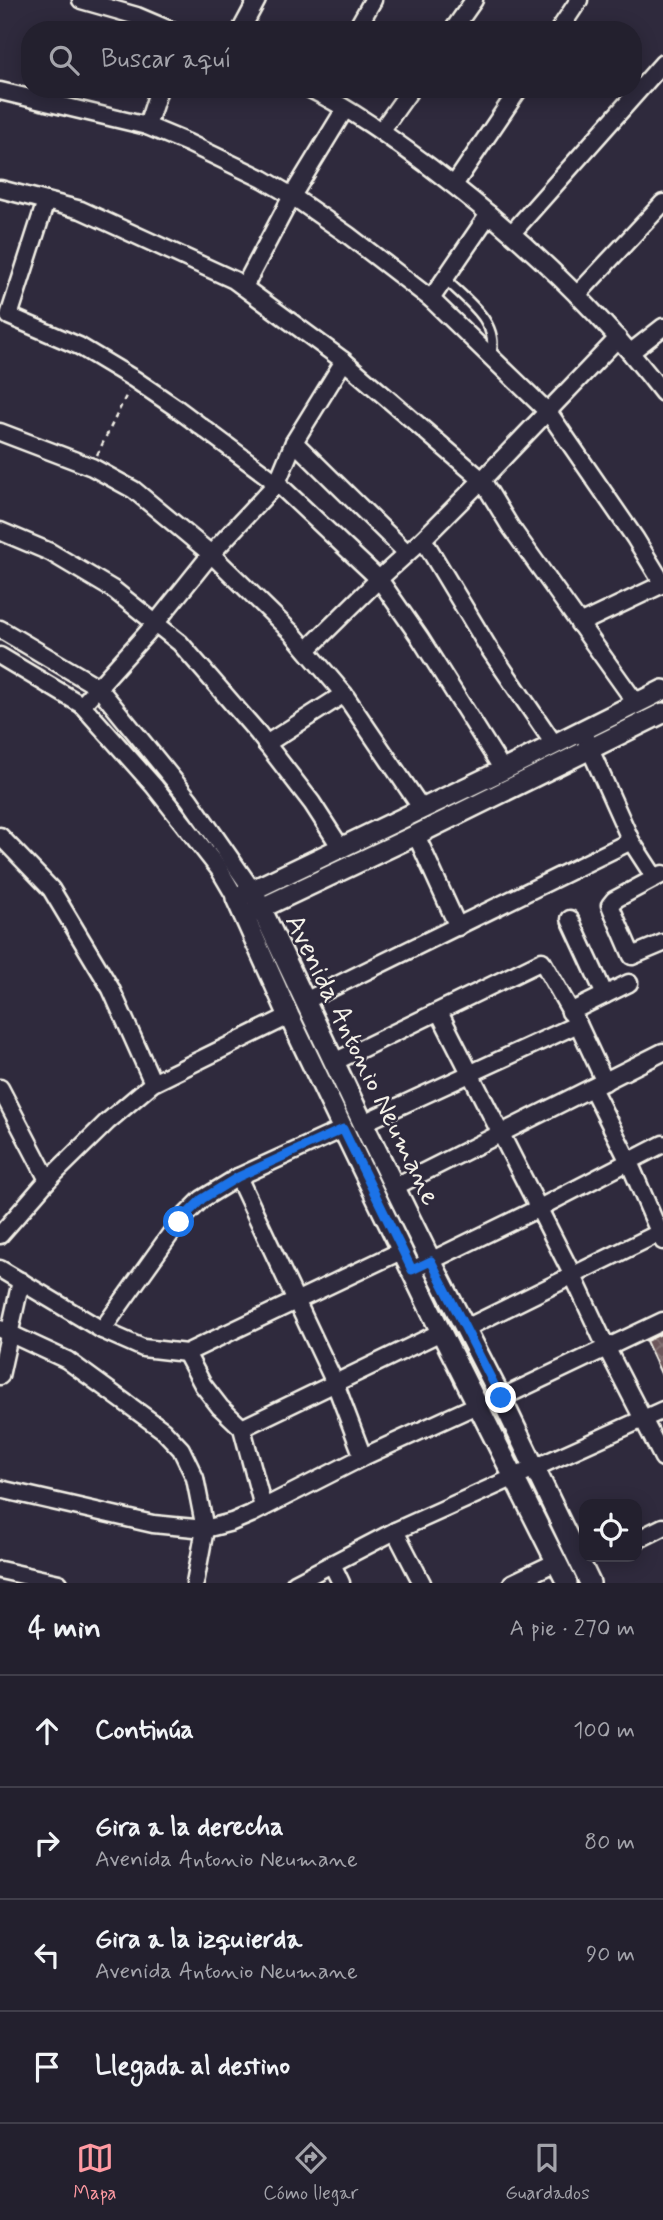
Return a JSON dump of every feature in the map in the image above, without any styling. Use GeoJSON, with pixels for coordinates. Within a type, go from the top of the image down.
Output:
{"type":"FeatureCollection","features":[{"type":"Feature","properties":{"kind":"street"},"geometry":{"type":"LineString","coordinates":[[81,0],[149,21]]}},
{"type":"Feature","properties":{"kind":"street"},"geometry":{"type":"LineString","coordinates":[[246,21],[257,0]]}},
{"type":"Feature","properties":{"kind":"street"},"geometry":{"type":"LineString","coordinates":[[361,21],[373,0]]}},
{"type":"Feature","properties":{"kind":"street"},"geometry":{"type":"LineString","coordinates":[[459,21],[474,0]]}},
{"type":"Feature","properties":{"kind":"street"},"geometry":{"type":"LineString","coordinates":[[570,21],[579,0]]}},
{"type":"Feature","properties":{"kind":"street"},"geometry":{"type":"LineString","coordinates":[[642,88],[662,65]]}},
{"type":"Feature","properties":{"kind":"street"},"geometry":{"type":"LineString","coordinates":[[642,78],[647,82]]}},
{"type":"Feature","properties":{"kind":"street"},"geometry":{"type":"LineString","coordinates":[[0,91],[21,96]]}},
{"type":"Feature","properties":{"kind":"street"},"geometry":{"type":"LineString","coordinates":[[29,98],[147,126],[263,179],[348,234],[431,299],[491,355],[549,413],[635,538],[663,584],[579,624]]}},
{"type":"Feature","properties":{"kind":"street"},"geometry":{"type":"LineString","coordinates":[[147,126],[156,98]]}},
{"type":"Feature","properties":{"kind":"street"},"geometry":{"type":"LineString","coordinates":[[327,98],[381,131],[454,185],[512,233],[618,338],[663,393]]}},
{"type":"Feature","properties":{"kind":"street"},"geometry":{"type":"LineString","coordinates":[[381,131],[405,98]]}},
{"type":"Feature","properties":{"kind":"street"},"geometry":{"type":"LineString","coordinates":[[454,185],[513,98]]}},
{"type":"Feature","properties":{"kind":"street"},"geometry":{"type":"LineString","coordinates":[[512,233],[633,98]]}},
{"type":"Feature","properties":{"kind":"street"},"geometry":{"type":"LineString","coordinates":[[244,287],[292,196],[345,109]]}},
{"type":"Feature","properties":{"kind":"street"},"geometry":{"type":"LineString","coordinates":[[0,189],[81,210],[234,280],[344,360],[482,480],[510,526],[636,703]]}},
{"type":"Feature","properties":{"kind":"street"},"geometry":{"type":"LineString","coordinates":[[46,201],[9,316],[79,346],[134,379],[277,483],[379,579],[503,770]]}},
{"type":"Feature","properties":{"kind":"street"},"geometry":{"type":"LineString","coordinates":[[577,295],[663,203]]}},
{"type":"Feature","properties":{"kind":"street"},"geometry":{"type":"LineString","coordinates":[[431,299],[489,214]]}},
{"type":"Feature","properties":{"kind":"street"},"geometry":{"type":"LineString","coordinates":[[631,352],[663,327]]}},
{"type":"Feature","properties":{"kind":"street"},"geometry":{"type":"LineString","coordinates":[[307,650],[424,539],[549,413],[618,338]]}},
{"type":"Feature","properties":{"kind":"street"},"geometry":{"type":"LineString","coordinates":[[82,705],[155,624],[211,554],[277,483],[295,442],[344,360]]}},
{"type":"Feature","properties":{"kind":"street"},"geometry":{"type":"LineString","coordinates":[[0,432],[92,467],[134,491],[211,554],[293,634],[344,694],[422,809]]}},
{"type":"Feature","properties":{"kind":"street"},"geometry":{"type":"LineString","coordinates":[[295,442],[407,553]]}},
{"type":"Feature","properties":{"kind":"street"},"geometry":{"type":"LineString","coordinates":[[0,531],[50,552],[114,590],[180,643],[266,744],[312,803],[341,848]]}},
{"type":"Feature","properties":{"kind":"street"},"geometry":{"type":"LineString","coordinates":[[424,539],[488,648],[554,744]]}},
{"type":"Feature","properties":{"kind":"street","name":"Avenida Antonio Neumane"},"geometry":{"type":"LineString","coordinates":[[0,629],[98,687],[189,799],[305,1001],[590,1583]]}},
{"type":"Feature","properties":{"kind":"street","name":"Avenida Antonio Neumane"},"geometry":{"type":"LineString","coordinates":[[0,656],[82,705],[154,786],[249,903],[289,1016],[441,1332],[567,1583]]}},
{"type":"Feature","properties":{"kind":"street"},"geometry":{"type":"LineString","coordinates":[[249,903],[341,848],[663,690]]}},
{"type":"Feature","properties":{"kind":"street"},"geometry":{"type":"LineString","coordinates":[[266,744],[344,694]]}},
{"type":"Feature","properties":{"kind":"street"},"geometry":{"type":"LineString","coordinates":[[249,903],[416,835],[663,713]]}},
{"type":"Feature","properties":{"kind":"street"},"geometry":{"type":"LineString","coordinates":[[582,731],[631,841],[659,876],[614,900],[610,905],[632,956],[663,943]]}},
{"type":"Feature","properties":{"kind":"street"},"geometry":{"type":"LineString","coordinates":[[416,835],[458,927]]}},
{"type":"Feature","properties":{"kind":"street"},"geometry":{"type":"LineString","coordinates":[[0,836],[51,889],[111,989],[153,1083]]}},
{"type":"Feature","properties":{"kind":"street"},"geometry":{"type":"LineString","coordinates":[[305,1001],[631,841]]}},
{"type":"Feature","properties":{"kind":"street"},"geometry":{"type":"LineString","coordinates":[[570,919],[605,995]]}},
{"type":"Feature","properties":{"kind":"street"},"geometry":{"type":"LineString","coordinates":[[334,1062],[542,961],[574,1018],[629,1163],[662,1235],[466,1328]]}},
{"type":"Feature","properties":{"kind":"street"},"geometry":{"type":"LineString","coordinates":[[363,1123],[471,1075],[574,1018],[605,995],[629,983]]}},
{"type":"Feature","properties":{"kind":"street"},"geometry":{"type":"LineString","coordinates":[[439,1012],[663,1458]]}},
{"type":"Feature","properties":{"kind":"street"},"geometry":{"type":"LineString","coordinates":[[0,1235],[48,1180],[107,1122],[153,1083],[289,1016]]}},
{"type":"Feature","properties":{"kind":"street"},"geometry":{"type":"LineString","coordinates":[[394,1187],[663,1052]]}},
{"type":"Feature","properties":{"kind":"street"},"geometry":{"type":"LineString","coordinates":[[0,1088],[48,1180]]}},
{"type":"Feature","properties":{"kind":"street"},"geometry":{"type":"LineString","coordinates":[[0,1125],[16,1120]]}},
{"type":"Feature","properties":{"kind":"street"},"geometry":{"type":"LineString","coordinates":[[102,1330],[179,1222],[202,1199],[238,1177],[343,1129]]}},
{"type":"Feature","properties":{"kind":"street"},"geometry":{"type":"LineString","coordinates":[[412,1270],[663,1144]]}},
{"type":"Feature","properties":{"kind":"street"},"geometry":{"type":"LineString","coordinates":[[238,1177],[335,1383],[363,1457]]}},
{"type":"Feature","properties":{"kind":"street"},"geometry":{"type":"LineString","coordinates":[[0,1269],[102,1330],[143,1348],[186,1353],[403,1251]]}},
{"type":"Feature","properties":{"kind":"street"},"geometry":{"type":"LineString","coordinates":[[0,1376],[5,1331],[21,1281]]}},
{"type":"Feature","properties":{"kind":"street"},"geometry":{"type":"LineString","coordinates":[[501,1398],[663,1321]]}},
{"type":"Feature","properties":{"kind":"street"},"geometry":{"type":"LineString","coordinates":[[5,1331],[67,1360],[163,1430],[181,1450],[195,1478],[205,1529],[194,1583]]}},
{"type":"Feature","properties":{"kind":"street"},"geometry":{"type":"LineString","coordinates":[[242,1428],[441,1332]]}},
{"type":"Feature","properties":{"kind":"street"},"geometry":{"type":"LineString","coordinates":[[186,1353],[203,1385],[220,1407],[242,1428],[262,1507]]}},
{"type":"Feature","properties":{"kind":"street"},"geometry":{"type":"LineString","coordinates":[[1,1495],[153,1524],[205,1529],[232,1522],[363,1457],[479,1404]]}},
{"type":"Feature","properties":{"kind":"street"},"geometry":{"type":"LineString","coordinates":[[295,1583],[395,1531],[663,1410]]}},
{"type":"Feature","properties":{"kind":"street"},"geometry":{"type":"LineString","coordinates":[[642,1538],[663,1527]]}},
{"type":"Feature","properties":{"kind":"street"},"geometry":{"type":"LineString","coordinates":[[395,1531],[422,1583]]}},
{"type":"Feature","properties":{"kind":"street"},"geometry":{"type":"LineString","coordinates":[[512,1583],[556,1562]]}},
{"type":"Feature","properties":{"kind":"street"},"geometry":{"type":"LineString","coordinates":[[332,1564],[341,1583]]}},
{"type":"Feature","properties":{"kind":"street"},"geometry":{"type":"LineString","coordinates":[[0,1570],[22,1579],[59,1583]]}},
{"type":"Feature","properties":{"kind":"lane"},"geometry":{"type":"LineString","coordinates":[[445,279],[488,324],[494,344],[491,355]]}},
{"type":"Feature","properties":{"kind":"path"},"geometry":{"type":"LineString","coordinates":[[92,467],[134,379]]}},
{"type":"Feature","properties":{"kind":"building"},"geometry":{"type":"Polygon","coordinates":[[[663,1333],[663,1378],[646,1341],[663,1333]]]}},
{"type":"Feature","properties":{"kind":"route"},"geometry":{"type":"LineString","coordinates":[[179,1222],[202,1199],[238,1177],[343,1129],[412,1270],[431,1261],[501,1398]]}}]}
